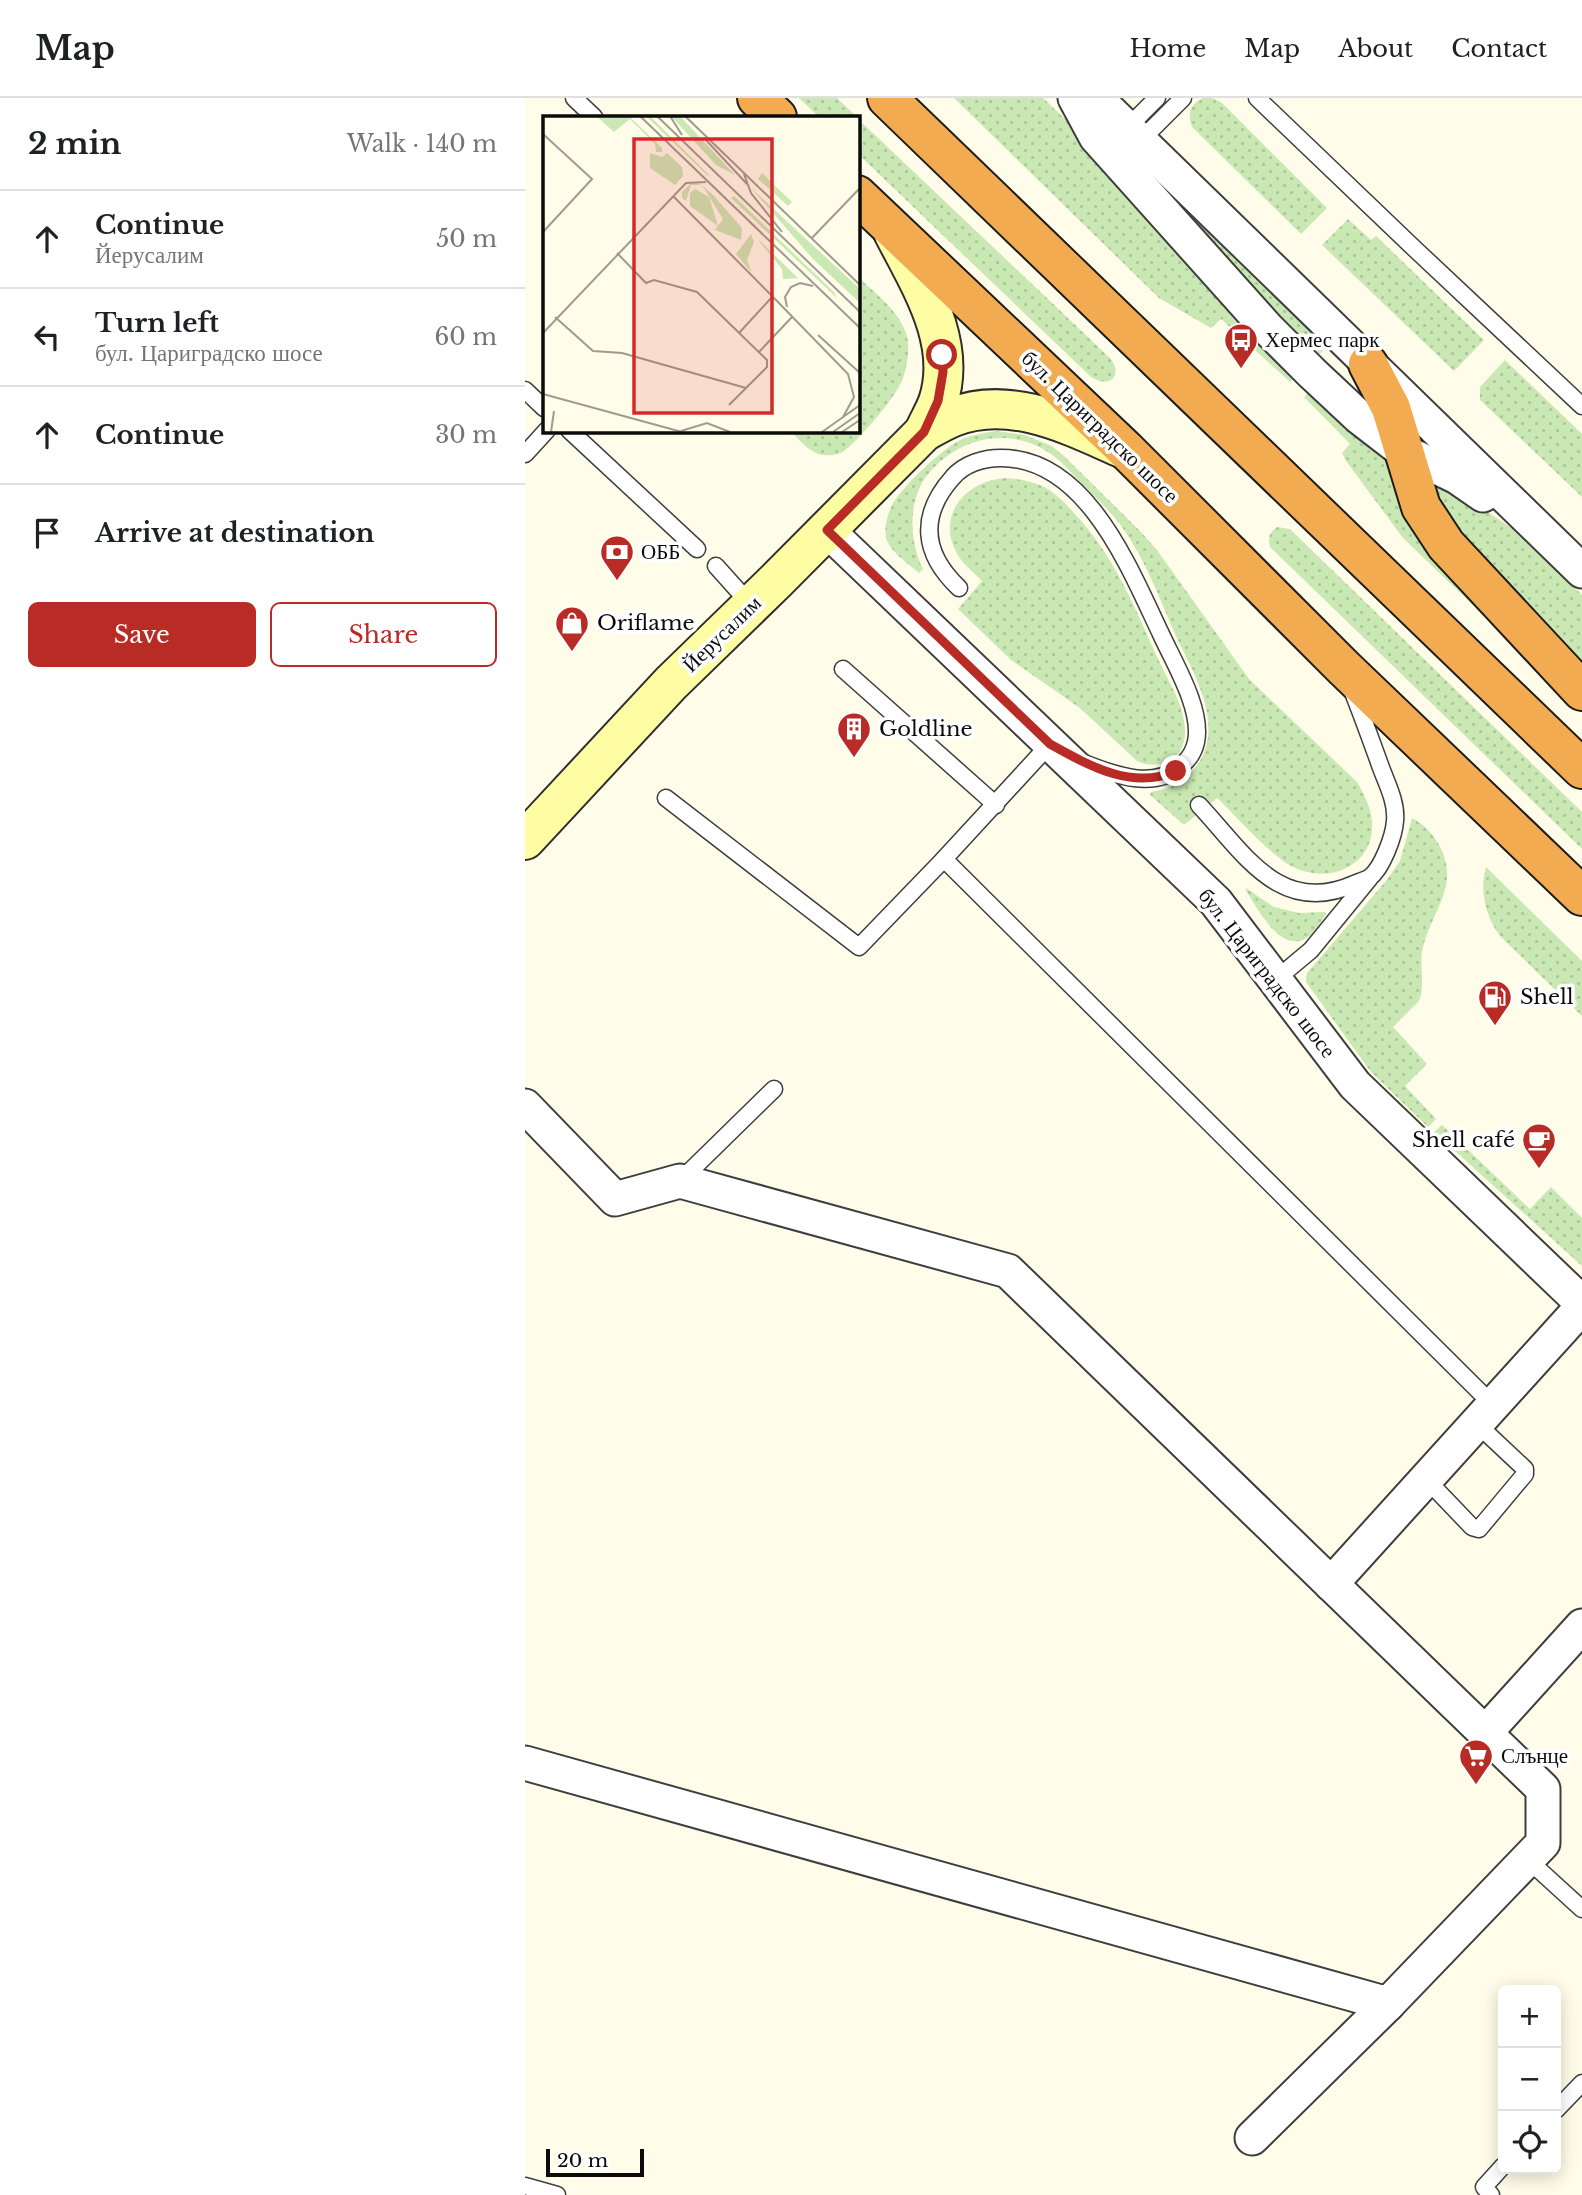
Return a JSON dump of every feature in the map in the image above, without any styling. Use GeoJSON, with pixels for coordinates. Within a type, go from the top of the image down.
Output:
{"type":"FeatureCollection","features":[{"type":"Feature","properties":{"kind":"highway"},"geometry":{"type":"LineString","coordinates":[[757,98],[776,116]]}},
{"type":"Feature","properties":{"kind":"highway"},"geometry":{"type":"LineString","coordinates":[[887,98],[1582,769]]}},
{"type":"Feature","properties":{"kind":"highway"},"geometry":{"type":"LineString","coordinates":[[912,98],[948,156]]}},
{"type":"Feature","properties":{"kind":"highway","name":"бул. Цариградско шосе"},"geometry":{"type":"LineString","coordinates":[[859,197],[1126,450],[1344,668],[1582,896]]}},
{"type":"Feature","properties":{"kind":"highway"},"geometry":{"type":"LineString","coordinates":[[1368,364],[1391,408],[1421,507],[1446,545],[1582,691]]}},
{"type":"Feature","properties":{"kind":"street"},"geometry":{"type":"LineString","coordinates":[[1075,98],[1121,136],[1368,364],[1582,571]]}},
{"type":"Feature","properties":{"kind":"street"},"geometry":{"type":"LineString","coordinates":[[1097,98],[1121,136],[1268,329],[1359,417],[1403,451],[1457,477],[1549,540]]}},
{"type":"Feature","properties":{"kind":"street","name":"Йерусалим"},"geometry":{"type":"LineString","coordinates":[[890,227],[929,304],[940,341],[943,372],[938,401],[924,432]]}},
{"type":"Feature","properties":{"kind":"street","name":"Йерусалим"},"geometry":{"type":"LineString","coordinates":[[525,840],[671,683],[924,432],[954,417],[982,410],[1006,408],[1059,421],[1126,450]]}},
{"type":"Feature","properties":{"kind":"street","name":"бул. Цариградско шосе"},"geometry":{"type":"LineString","coordinates":[[827,530],[1216,902],[1355,1085],[1582,1305]]}},
{"type":"Feature","properties":{"kind":"street"},"geometry":{"type":"LineString","coordinates":[[525,1106],[615,1199],[680,1181],[1008,1270],[1543,1789],[1543,1843],[1388,2004],[1252,2138]]}},
{"type":"Feature","properties":{"kind":"street"},"geometry":{"type":"LineString","coordinates":[[1331,1584],[1582,1305]]}},
{"type":"Feature","properties":{"kind":"street"},"geometry":{"type":"LineString","coordinates":[[1485,1733],[1582,1626]]}},
{"type":"Feature","properties":{"kind":"street"},"geometry":{"type":"LineString","coordinates":[[525,1763],[1388,2004]]}},
{"type":"Feature","properties":{"kind":"lane"},"geometry":{"type":"LineString","coordinates":[[574,98],[593,116]]}},
{"type":"Feature","properties":{"kind":"lane"},"geometry":{"type":"LineString","coordinates":[[1121,136],[1157,98]]}},
{"type":"Feature","properties":{"kind":"lane"},"geometry":{"type":"LineString","coordinates":[[1121,136],[1183,98]]}},
{"type":"Feature","properties":{"kind":"lane"},"geometry":{"type":"LineString","coordinates":[[1257,98],[1582,405]]}},
{"type":"Feature","properties":{"kind":"lane"},"geometry":{"type":"LineString","coordinates":[[525,390],[543,407]]}},
{"type":"Feature","properties":{"kind":"lane"},"geometry":{"type":"LineString","coordinates":[[525,454],[545,432]]}},
{"type":"Feature","properties":{"kind":"lane"},"geometry":{"type":"LineString","coordinates":[[571,432],[697,550]]}},
{"type":"Feature","properties":{"kind":"lane"},"geometry":{"type":"LineString","coordinates":[[666,798],[859,947],[996,805],[1050,744],[1106,772],[1148,779],[1164,777],[1176,771],[1194,751],[1197,728],[1187,690],[1123,554],[1103,523],[1083,500],[1052,472],[1014,458],[994,458],[974,463],[955,474],[942,489],[933,508],[929,529],[934,555],[945,575],[959,588]]}},
{"type":"Feature","properties":{"kind":"lane"},"geometry":{"type":"LineString","coordinates":[[716,566],[751,605]]}},
{"type":"Feature","properties":{"kind":"lane"},"geometry":{"type":"LineString","coordinates":[[1274,981],[1311,950],[1370,877],[1387,852],[1396,820],[1392,796],[1344,668]]}},
{"type":"Feature","properties":{"kind":"lane"},"geometry":{"type":"LineString","coordinates":[[843,669],[996,805]]}},
{"type":"Feature","properties":{"kind":"lane"},"geometry":{"type":"LineString","coordinates":[[1199,805],[1257,867],[1268,877],[1291,890],[1325,894],[1370,877]]}},
{"type":"Feature","properties":{"kind":"lane"},"geometry":{"type":"LineString","coordinates":[[944,859],[1485,1414],[1525,1469],[1525,1474],[1479,1529],[1472,1527],[1426,1479]]}},
{"type":"Feature","properties":{"kind":"lane"},"geometry":{"type":"LineString","coordinates":[[680,1181],[774,1089]]}},
{"type":"Feature","properties":{"kind":"lane"},"geometry":{"type":"LineString","coordinates":[[1527,1859],[1582,1909]]}},
{"type":"Feature","properties":{"kind":"lane"},"geometry":{"type":"LineString","coordinates":[[1561,2105],[1582,2083]]}},
{"type":"Feature","properties":{"kind":"lane"},"geometry":{"type":"LineString","coordinates":[[1490,2195],[1484,2187],[1498,2172]]}},
{"type":"Feature","properties":{"kind":"lane"},"geometry":{"type":"LineString","coordinates":[[525,2186],[557,2195]]}},
{"type":"Feature","properties":{"kind":"green space"},"geometry":{"type":"Polygon","coordinates":[[[799,98],[837,98],[856,116],[818,116],[799,98]]]}},
{"type":"Feature","properties":{"kind":"green space"},"geometry":{"type":"Polygon","coordinates":[[[954,98],[1043,98],[1082,135],[1300,372],[1290,382],[1221,319],[1211,328],[1159,298],[954,98]]]}},
{"type":"Feature","properties":{"kind":"green space"},"geometry":{"type":"Polygon","coordinates":[[[1203,98],[1221,102],[1327,208],[1301,234],[1192,127],[1191,110],[1195,103],[1203,98]]]}},
{"type":"Feature","properties":{"kind":"green space"},"geometry":{"type":"Polygon","coordinates":[[[859,120],[1109,357],[1114,364],[1113,379],[1103,381],[1090,376],[859,155],[859,120]]]}},
{"type":"Feature","properties":{"kind":"green space"},"geometry":{"type":"Polygon","coordinates":[[[1150,173],[1328,345],[1311,363],[1150,173]]]}},
{"type":"Feature","properties":{"kind":"green space"},"geometry":{"type":"Polygon","coordinates":[[[1348,219],[1371,240],[1376,236],[1484,340],[1454,371],[1322,245],[1348,219]]]}},
{"type":"Feature","properties":{"kind":"green space"},"geometry":{"type":"Polygon","coordinates":[[[859,278],[898,317],[906,333],[908,357],[902,381],[876,418],[844,451],[829,455],[819,454],[805,446],[791,432],[859,432],[859,278]]]}},
{"type":"Feature","properties":{"kind":"green space"},"geometry":{"type":"Polygon","coordinates":[[[1505,360],[1582,434],[1582,497],[1480,400],[1480,387],[1505,360]]]}},
{"type":"Feature","properties":{"kind":"green space"},"geometry":{"type":"Polygon","coordinates":[[[1314,387],[1388,452],[1557,686],[1403,538],[1346,461],[1342,453],[1350,444],[1304,397],[1314,387]]]}},
{"type":"Feature","properties":{"kind":"green space"},"geometry":{"type":"Polygon","coordinates":[[[996,431],[1025,435],[1052,446],[1064,456],[1157,550],[1249,679],[1357,782],[1369,806],[1372,822],[1371,837],[1358,860],[1335,872],[1307,872],[1284,862],[1217,798],[1184,825],[1150,795],[1151,792],[1181,781],[1196,767],[1201,758],[1208,737],[1203,696],[1151,578],[1130,539],[1108,511],[1048,452],[1016,439],[1000,438],[969,444],[954,451],[929,473],[917,495],[913,533],[923,569],[919,573],[891,548],[886,538],[886,522],[891,507],[903,490],[952,445],[969,437],[996,431]]]}},
{"type":"Feature","properties":{"kind":"green space"},"geometry":{"type":"Polygon","coordinates":[[[1426,474],[1519,533],[1582,595],[1582,673],[1454,532],[1426,474]]]}},
{"type":"Feature","properties":{"kind":"green space"},"geometry":{"type":"Polygon","coordinates":[[[1005,478],[1034,483],[1054,493],[1088,529],[1112,564],[1176,695],[1182,713],[1184,740],[1181,749],[1170,760],[1154,765],[1137,761],[1080,708],[1011,660],[958,609],[982,581],[961,560],[952,543],[952,516],[957,504],[977,486],[1005,478]]]}},
{"type":"Feature","properties":{"kind":"green space"},"geometry":{"type":"Polygon","coordinates":[[[1277,527],[1290,529],[1582,812],[1582,849],[1270,547],[1270,536],[1277,527]]]}},
{"type":"Feature","properties":{"kind":"green space"},"geometry":{"type":"Polygon","coordinates":[[[1412,818],[1428,830],[1440,846],[1447,876],[1444,894],[1423,947],[1422,989],[1419,1001],[1393,1027],[1427,1064],[1405,1086],[1436,1119],[1428,1127],[1371,1072],[1306,982],[1307,973],[1400,861],[1412,818]]]}},
{"type":"Feature","properties":{"kind":"green space"},"geometry":{"type":"Polygon","coordinates":[[[1486,867],[1582,961],[1582,1016],[1495,929],[1484,894],[1486,867]]]}},
{"type":"Feature","properties":{"kind":"green space"},"geometry":{"type":"Polygon","coordinates":[[[1246,888],[1274,907],[1299,913],[1326,914],[1317,928],[1305,939],[1286,939],[1270,926],[1246,888]]]}},
{"type":"Feature","properties":{"kind":"green space"},"geometry":{"type":"Polygon","coordinates":[[[1442,1125],[1530,1209],[1551,1187],[1582,1218],[1582,1266],[1434,1132],[1442,1125]]]}},
{"type":"Feature","properties":{"kind":"place","name":"Хермес парк"},"geometry":{"type":"Point","coordinates":[1241,370]}},
{"type":"Feature","properties":{"kind":"place","name":"ОББ"},"geometry":{"type":"Point","coordinates":[617,582]}},
{"type":"Feature","properties":{"kind":"place","name":"Oriflame"},"geometry":{"type":"Point","coordinates":[572,653]}},
{"type":"Feature","properties":{"kind":"place","name":"Goldline"},"geometry":{"type":"Point","coordinates":[854,759]}},
{"type":"Feature","properties":{"kind":"place","name":"Shell"},"geometry":{"type":"Point","coordinates":[1495,1027]}},
{"type":"Feature","properties":{"kind":"place","name":"Shell café"},"geometry":{"type":"Point","coordinates":[1539,1170]}},
{"type":"Feature","properties":{"kind":"place","name":"Слънце"},"geometry":{"type":"Point","coordinates":[1476,1786]}},
{"type":"Feature","properties":{"kind":"route"},"geometry":{"type":"LineString","coordinates":[[942,355],[943,372],[938,401],[924,432],[827,530],[1050,744],[1082,762],[1127,777],[1148,779],[1164,777],[1176,771]]}}]}
